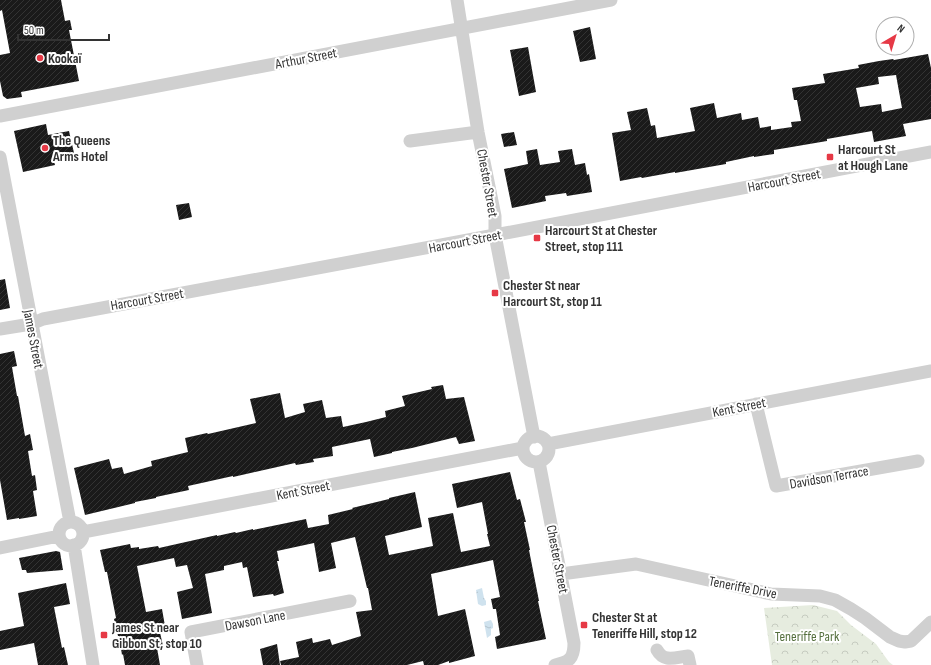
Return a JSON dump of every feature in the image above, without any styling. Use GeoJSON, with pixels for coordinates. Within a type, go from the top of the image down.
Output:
{"type":"FeatureCollection","features":[{"type":"Feature","properties":{"kind":"street","name":"Chester Street"},"geometry":{"type":"LineString","coordinates":[[457,0],[478,132],[495,216],[495,235],[534,436]]}},
{"type":"Feature","properties":{"kind":"street","name":"Arthur Street"},"geometry":{"type":"LineString","coordinates":[[0,116],[611,0]]}},
{"type":"Feature","properties":{"kind":"street"},"geometry":{"type":"LineString","coordinates":[[410,141],[478,132]]}},
{"type":"Feature","properties":{"kind":"street","name":"Harcourt Street"},"geometry":{"type":"LineString","coordinates":[[0,329],[31,324],[43,319],[931,152]]}},
{"type":"Feature","properties":{"kind":"street","name":"James Street"},"geometry":{"type":"LineString","coordinates":[[0,157],[70,522]]}},
{"type":"Feature","properties":{"kind":"street","name":"Kent Street"},"geometry":{"type":"LineString","coordinates":[[548,444],[931,370]]}},
{"type":"Feature","properties":{"kind":"street","name":"Davidson Terrace"},"geometry":{"type":"LineString","coordinates":[[756,404],[776,486],[918,461]]}},
{"type":"Feature","properties":{"kind":"street"},"geometry":{"type":"LineString","coordinates":[[534,436],[542,438],[548,444],[549,452],[542,461],[538,462],[528,459],[525,456],[523,448],[526,441],[534,436]]}},
{"type":"Feature","properties":{"kind":"street","name":"Kent Street"},"geometry":{"type":"LineString","coordinates":[[83,532],[523,448]]}},
{"type":"Feature","properties":{"kind":"street","name":"Chester Street"},"geometry":{"type":"LineString","coordinates":[[538,462],[574,643],[572,657],[564,663],[554,665]]}},
{"type":"Feature","properties":{"kind":"street"},"geometry":{"type":"LineString","coordinates":[[70,522],[78,524],[83,532],[81,540],[74,545],[65,544],[59,536],[60,528],[66,523],[70,522]]}},
{"type":"Feature","properties":{"kind":"street"},"geometry":{"type":"LineString","coordinates":[[0,548],[59,536]]}},
{"type":"Feature","properties":{"kind":"street"},"geometry":{"type":"LineString","coordinates":[[74,545],[93,665]]}},
{"type":"Feature","properties":{"kind":"street","name":"Teneriffe Drive"},"geometry":{"type":"LineString","coordinates":[[561,574],[636,564],[771,594],[820,596],[835,600],[865,618],[890,636],[899,641],[906,642],[911,640],[931,622]]}},
{"type":"Feature","properties":{"kind":"street","name":"Dawson Lane"},"geometry":{"type":"LineString","coordinates":[[197,665],[191,632],[350,601]]}},
{"type":"Feature","properties":{"kind":"street"},"geometry":{"type":"LineString","coordinates":[[657,650],[660,655],[667,659],[688,656],[690,665]]}},
{"type":"Feature","properties":{"kind":"green space","name":"Teneriffe Park"},"geometry":{"type":"Polygon","coordinates":[[[813,605],[837,611],[851,625],[876,644],[889,662],[893,665],[772,665],[764,608],[813,605]]]}},
{"type":"Feature","properties":{"kind":"water"},"geometry":{"type":"Polygon","coordinates":[[[482,588],[486,605],[482,606],[478,604],[476,590],[482,588]]]}},
{"type":"Feature","properties":{"kind":"water"},"geometry":{"type":"Polygon","coordinates":[[[491,620],[493,628],[491,629],[491,635],[487,638],[484,622],[491,620]]]}},
{"type":"Feature","properties":{"kind":"building"},"geometry":{"type":"Polygon","coordinates":[[[0,0],[61,0],[65,21],[70,20],[72,30],[69,30],[79,81],[21,92],[22,97],[7,99],[3,96],[0,81],[0,55],[10,53],[2,10],[0,11],[0,0]]]}},
{"type":"Feature","properties":{"kind":"building"},"geometry":{"type":"Polygon","coordinates":[[[590,27],[596,59],[580,62],[573,31],[590,27]]]}},
{"type":"Feature","properties":{"kind":"building"},"geometry":{"type":"Polygon","coordinates":[[[528,47],[536,92],[519,96],[510,50],[528,47]]]}},
{"type":"Feature","properties":{"kind":"building"},"geometry":{"type":"Polygon","coordinates":[[[928,54],[931,68],[931,119],[903,124],[906,136],[874,142],[872,131],[827,139],[827,141],[774,150],[774,154],[754,156],[726,162],[726,164],[620,181],[612,133],[631,130],[627,112],[647,108],[651,126],[655,125],[657,138],[695,131],[690,108],[714,103],[717,118],[741,113],[742,120],[758,117],[760,128],[771,126],[771,130],[792,127],[791,122],[801,121],[797,100],[794,100],[792,88],[825,83],[823,74],[859,68],[858,65],[928,54]],[[896,75],[878,77],[879,84],[856,88],[860,107],[881,104],[882,112],[902,108],[896,75]]]}},
{"type":"Feature","properties":{"kind":"building","name":"The Queens Arms Hotel"},"geometry":{"type":"Polygon","coordinates":[[[46,124],[48,135],[69,131],[74,153],[53,158],[55,165],[23,172],[14,131],[46,124]]]}},
{"type":"Feature","properties":{"kind":"building"},"geometry":{"type":"Polygon","coordinates":[[[514,132],[517,145],[504,147],[501,134],[514,132]]]}},
{"type":"Feature","properties":{"kind":"building"},"geometry":{"type":"Polygon","coordinates":[[[537,149],[540,165],[560,162],[558,151],[572,149],[575,165],[585,163],[587,175],[589,174],[592,192],[567,196],[566,193],[545,196],[546,201],[512,208],[504,169],[528,164],[526,151],[537,149]]]}},
{"type":"Feature","properties":{"kind":"building"},"geometry":{"type":"Polygon","coordinates":[[[189,203],[192,217],[179,220],[176,205],[189,203]]]}},
{"type":"Feature","properties":{"kind":"building"},"geometry":{"type":"Polygon","coordinates":[[[5,279],[10,308],[0,310],[0,280],[5,279]]]}},
{"type":"Feature","properties":{"kind":"building"},"geometry":{"type":"Polygon","coordinates":[[[14,351],[17,366],[12,367],[17,396],[25,436],[30,434],[33,450],[28,451],[32,476],[35,475],[37,490],[33,491],[37,516],[7,520],[0,480],[0,354],[14,351]]]}},
{"type":"Feature","properties":{"kind":"building"},"geometry":{"type":"Polygon","coordinates":[[[443,385],[446,399],[464,397],[475,441],[459,444],[456,437],[374,457],[370,439],[332,447],[333,456],[313,459],[314,462],[296,465],[295,463],[188,486],[189,490],[85,515],[74,468],[109,459],[112,469],[122,467],[124,474],[152,466],[151,461],[188,452],[185,438],[256,423],[250,399],[280,393],[285,418],[305,412],[303,404],[322,400],[326,418],[341,416],[343,427],[386,417],[385,411],[405,406],[402,396],[443,385]]]}},
{"type":"Feature","properties":{"kind":"building"},"geometry":{"type":"Polygon","coordinates":[[[510,472],[517,500],[520,499],[526,522],[524,522],[546,639],[497,649],[495,637],[500,635],[496,609],[493,609],[491,599],[500,597],[493,560],[431,574],[438,616],[465,609],[475,656],[449,663],[449,661],[438,665],[424,665],[423,661],[407,665],[281,665],[280,661],[299,657],[296,642],[312,638],[313,643],[330,639],[332,645],[361,636],[356,612],[372,610],[355,537],[331,543],[336,568],[319,572],[314,543],[277,551],[279,561],[277,561],[284,593],[274,596],[273,594],[253,597],[247,567],[243,568],[242,562],[224,566],[224,570],[205,574],[212,613],[182,619],[177,592],[193,588],[187,565],[176,567],[174,558],[137,566],[146,612],[162,609],[165,626],[159,628],[163,646],[157,648],[160,665],[125,665],[114,619],[116,618],[107,572],[105,572],[100,550],[130,544],[131,548],[139,547],[139,549],[158,546],[159,548],[217,535],[253,530],[306,519],[308,528],[329,524],[328,515],[415,492],[422,527],[385,536],[389,555],[433,546],[428,518],[453,513],[461,552],[490,546],[482,502],[457,508],[452,484],[510,472]]]}},
{"type":"Feature","properties":{"kind":"building"},"geometry":{"type":"Polygon","coordinates":[[[56,551],[60,552],[63,570],[27,573],[26,570],[22,570],[19,558],[56,551]]]}},
{"type":"Feature","properties":{"kind":"building"},"geometry":{"type":"Polygon","coordinates":[[[66,583],[70,604],[54,607],[62,648],[64,647],[68,665],[38,665],[34,643],[0,650],[0,631],[24,626],[18,593],[66,583]]]}},
{"type":"Feature","properties":{"kind":"building"},"geometry":{"type":"Polygon","coordinates":[[[277,644],[280,665],[263,665],[260,649],[277,644]]]}},
{"type":"Feature","properties":{"kind":"place","name":"Kookaï"},"geometry":{"type":"Point","coordinates":[40,58]}},
{"type":"Feature","properties":{"kind":"place","name":"The Queens Arms Hotel"},"geometry":{"type":"Point","coordinates":[45,148]}},
{"type":"Feature","properties":{"kind":"place","name":"Harcourt St at Hough Lane"},"geometry":{"type":"Point","coordinates":[830,157]}},
{"type":"Feature","properties":{"kind":"place","name":"Harcourt St at Chester Street, stop 111"},"geometry":{"type":"Point","coordinates":[537,238]}},
{"type":"Feature","properties":{"kind":"place","name":"Chester St near Harcourt St, stop 11"},"geometry":{"type":"Point","coordinates":[495,293]}},
{"type":"Feature","properties":{"kind":"place","name":"Chester St at Teneriffe Hill, stop 12"},"geometry":{"type":"Point","coordinates":[584,625]}},
{"type":"Feature","properties":{"kind":"place","name":"James St near Gibbon St, stop 10"},"geometry":{"type":"Point","coordinates":[104,635]}}]}
